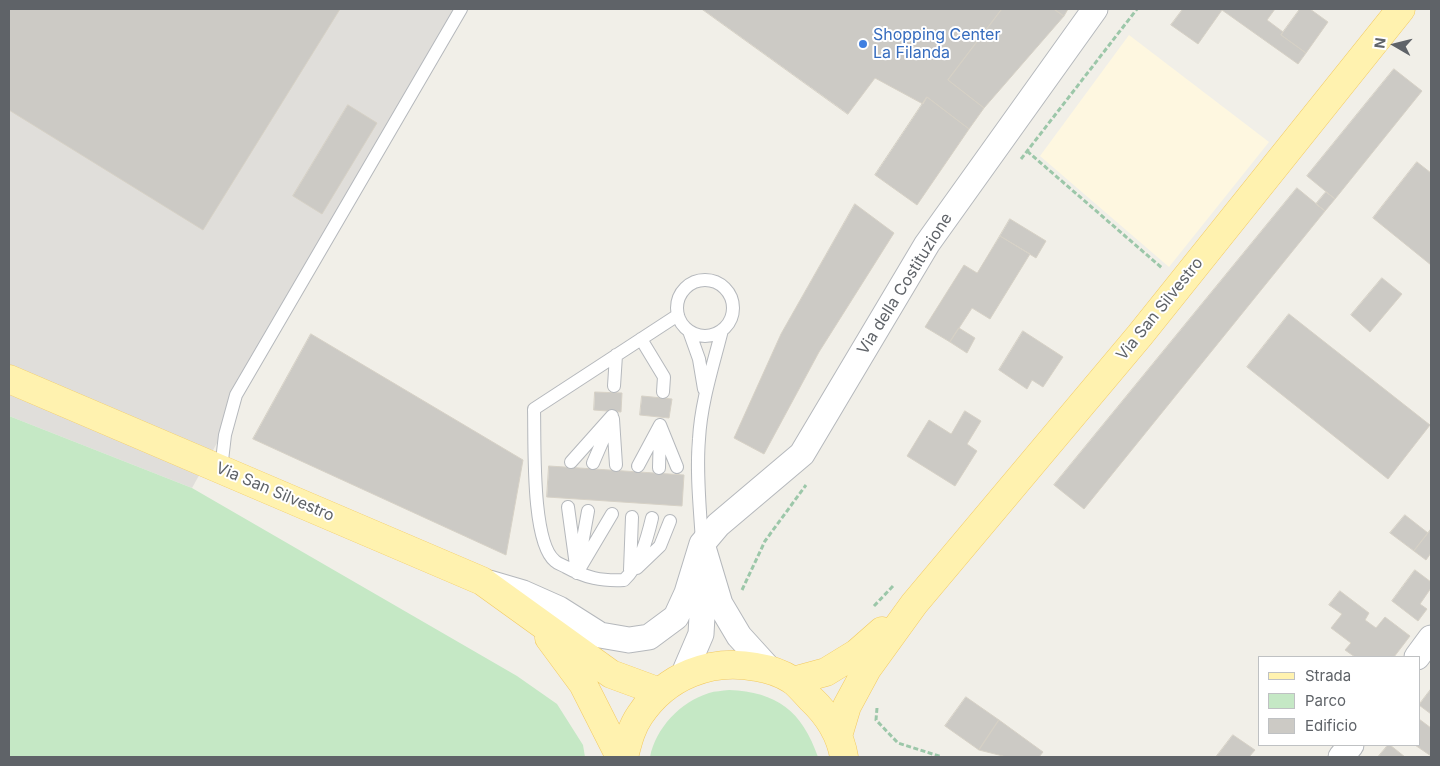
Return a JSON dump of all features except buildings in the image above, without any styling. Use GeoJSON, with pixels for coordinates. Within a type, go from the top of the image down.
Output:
{"type":"FeatureCollection","features":[{"type":"Feature","properties":{"kind":"main road","name":"Via San Silvestro"},"geometry":{"type":"LineString","coordinates":[[843,750],[847,706],[867,669],[914,604],[1140,335],[1401,9]]}},
{"type":"Feature","properties":{"kind":"main road","name":"Via San Silvestro"},"geometry":{"type":"LineString","coordinates":[[9,379],[482,581],[611,674],[660,692]]}},
{"type":"Feature","properties":{"kind":"main road","name":"Via San Silvestro"},"geometry":{"type":"LineString","coordinates":[[781,675],[826,672],[857,653],[914,604]]}},
{"type":"Feature","properties":{"kind":"main road","name":"Via San Silvestro"},"geometry":{"type":"LineString","coordinates":[[534,619],[583,684],[620,757]]}},
{"type":"Feature","properties":{"kind":"main road"},"geometry":{"type":"LineString","coordinates":[[624,757],[630,735],[640,715],[660,692],[683,676],[710,666],[741,664],[781,675],[827,713],[843,750]]}},
{"type":"Feature","properties":{"kind":"street","name":"Via della Costituzione"},"geometry":{"type":"LineString","coordinates":[[482,581],[523,593],[559,609],[600,635],[629,640],[649,637],[676,617],[702,544],[718,525],[802,454],[926,244],[1095,9]]}},
{"type":"Feature","properties":{"kind":"street"},"geometry":{"type":"LineString","coordinates":[[702,544],[718,598],[739,636],[781,675]]}},
{"type":"Feature","properties":{"kind":"street"},"geometry":{"type":"LineString","coordinates":[[683,676],[701,634],[703,598],[702,544]]}},
{"type":"Feature","properties":{"kind":"street"},"geometry":{"type":"LineString","coordinates":[[1418,656],[1431,638]]}},
{"type":"Feature","properties":{"kind":"street"},"geometry":{"type":"LineString","coordinates":[[1342,757],[1350,746]]}},
{"type":"Feature","properties":{"kind":"lane"},"geometry":{"type":"LineString","coordinates":[[221,469],[225,435],[236,395],[461,9]]}},
{"type":"Feature","properties":{"kind":"lane"},"geometry":{"type":"LineString","coordinates":[[698,281],[713,281],[724,288],[729,295],[733,310],[731,318],[722,330],[706,336],[689,331],[684,327],[678,315],[677,305],[684,290],[690,285],[698,281]]}},
{"type":"Feature","properties":{"kind":"lane"},"geometry":{"type":"LineString","coordinates":[[670,521],[660,546],[624,580],[602,581],[577,573],[554,561],[546,547],[540,530],[536,501],[534,409],[678,315]]}},
{"type":"Feature","properties":{"kind":"lane"},"geometry":{"type":"LineString","coordinates":[[702,544],[698,462],[699,437],[704,403],[722,330]]}},
{"type":"Feature","properties":{"kind":"lane"},"geometry":{"type":"LineString","coordinates":[[689,331],[704,380],[704,403]]}},
{"type":"Feature","properties":{"kind":"lane"},"geometry":{"type":"LineString","coordinates":[[641,339],[664,377],[663,392]]}},
{"type":"Feature","properties":{"kind":"lane"},"geometry":{"type":"LineString","coordinates":[[614,386],[616,355]]}},
{"type":"Feature","properties":{"kind":"lane"},"geometry":{"type":"LineString","coordinates":[[571,462],[612,416]]}},
{"type":"Feature","properties":{"kind":"lane"},"geometry":{"type":"LineString","coordinates":[[593,463],[612,416]]}},
{"type":"Feature","properties":{"kind":"lane"},"geometry":{"type":"LineString","coordinates":[[612,416],[616,465]]}},
{"type":"Feature","properties":{"kind":"lane"},"geometry":{"type":"LineString","coordinates":[[638,466],[660,425]]}},
{"type":"Feature","properties":{"kind":"lane"},"geometry":{"type":"LineString","coordinates":[[660,425],[676,467]]}},
{"type":"Feature","properties":{"kind":"lane"},"geometry":{"type":"LineString","coordinates":[[659,468],[660,425]]}},
{"type":"Feature","properties":{"kind":"lane"},"geometry":{"type":"LineString","coordinates":[[568,507],[577,573]]}},
{"type":"Feature","properties":{"kind":"lane"},"geometry":{"type":"LineString","coordinates":[[577,573],[588,511]]}},
{"type":"Feature","properties":{"kind":"lane"},"geometry":{"type":"LineString","coordinates":[[577,573],[612,514]]}},
{"type":"Feature","properties":{"kind":"lane"},"geometry":{"type":"LineString","coordinates":[[629,575],[632,517]]}},
{"type":"Feature","properties":{"kind":"lane"},"geometry":{"type":"LineString","coordinates":[[629,575],[646,542],[652,518]]}},
{"type":"Feature","properties":{"kind":"path"},"geometry":{"type":"LineString","coordinates":[[1016,165],[1137,9]]}},
{"type":"Feature","properties":{"kind":"path"},"geometry":{"type":"LineString","coordinates":[[1027,151],[1165,271],[1169,267]]}},
{"type":"Feature","properties":{"kind":"path"},"geometry":{"type":"LineString","coordinates":[[718,598],[738,598],[765,541],[808,481]]}},
{"type":"Feature","properties":{"kind":"path"},"geometry":{"type":"LineString","coordinates":[[872,609],[899,580]]}},
{"type":"Feature","properties":{"kind":"path"},"geometry":{"type":"LineString","coordinates":[[877,701],[876,720],[898,743],[942,757]]}},
{"type":"Feature","properties":{"kind":"shaded area"},"geometry":{"type":"Polygon","coordinates":[[[9,9],[458,9],[192,488],[9,416],[9,9]]]}},
{"type":"Feature","properties":{"kind":"shaded area"},"geometry":{"type":"Polygon","coordinates":[[[1129,35],[1269,142],[1169,267],[1040,156],[1129,35]]]}},
{"type":"Feature","properties":{"kind":"green space"},"geometry":{"type":"Polygon","coordinates":[[[9,416],[192,488],[517,676],[557,704],[583,745],[585,757],[9,757],[9,416]]]}},
{"type":"Feature","properties":{"kind":"green space"},"geometry":{"type":"Polygon","coordinates":[[[729,690],[761,695],[786,707],[804,727],[818,757],[650,757],[653,746],[664,726],[679,710],[698,697],[711,692],[729,690]]]}},
{"type":"Feature","properties":{"kind":"place","name":"Shopping Center La Filanda"},"geometry":{"type":"Point","coordinates":[863,44]}}]}
